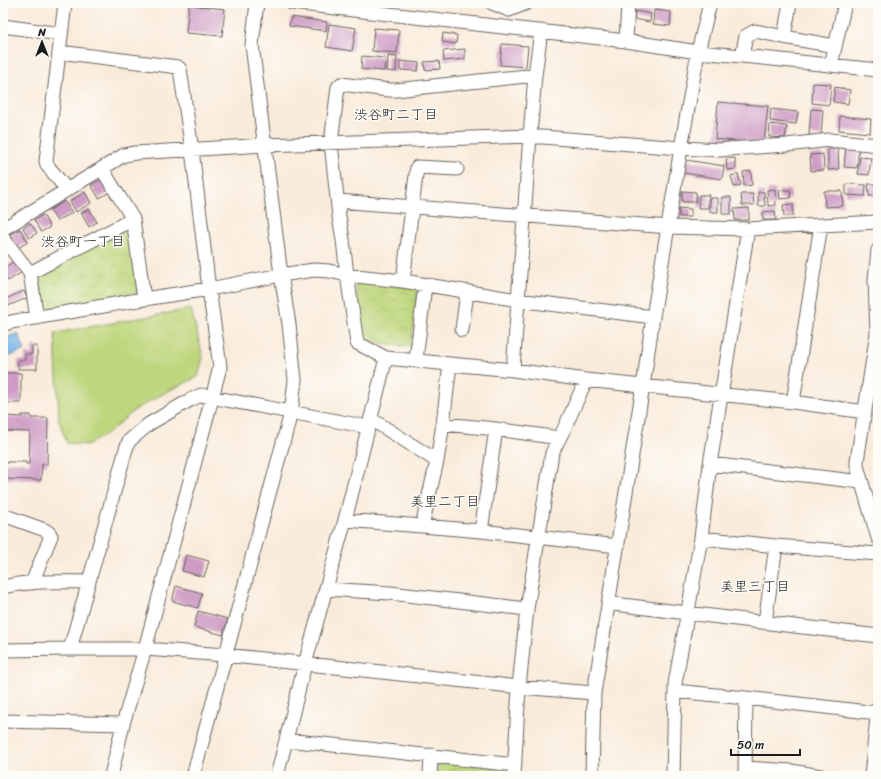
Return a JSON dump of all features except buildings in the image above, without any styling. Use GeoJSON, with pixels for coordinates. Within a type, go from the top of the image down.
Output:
{"type":"FeatureCollection","features":[{"type":"Feature","properties":{"kind":"street"},"geometry":{"type":"LineString","coordinates":[[64,3],[46,161],[47,165],[67,190]]}},
{"type":"Feature","properties":{"kind":"street"},"geometry":{"type":"LineString","coordinates":[[193,776],[291,413],[295,380],[252,45],[256,3]]}},
{"type":"Feature","properties":{"kind":"street"},"geometry":{"type":"LineString","coordinates":[[292,3],[626,41],[698,52],[878,70]]}},
{"type":"Feature","properties":{"kind":"street"},"geometry":{"type":"LineString","coordinates":[[492,3],[509,10],[527,3]]}},
{"type":"Feature","properties":{"kind":"street"},"geometry":{"type":"LineString","coordinates":[[626,41],[628,3]]}},
{"type":"Feature","properties":{"kind":"street"},"geometry":{"type":"LineString","coordinates":[[592,776],[594,693],[681,148],[698,52],[710,3]]}},
{"type":"Feature","properties":{"kind":"street"},"geometry":{"type":"LineString","coordinates":[[784,37],[790,3]]}},
{"type":"Feature","properties":{"kind":"street"},"geometry":{"type":"LineString","coordinates":[[831,65],[845,3]]}},
{"type":"Feature","properties":{"kind":"street"},"geometry":{"type":"LineString","coordinates":[[3,26],[61,34]]}},
{"type":"Feature","properties":{"kind":"street"},"geometry":{"type":"LineString","coordinates":[[513,370],[535,75],[541,31]]}},
{"type":"Feature","properties":{"kind":"street"},"geometry":{"type":"LineString","coordinates":[[742,56],[746,36],[754,31],[835,46]]}},
{"type":"Feature","properties":{"kind":"street"},"geometry":{"type":"LineString","coordinates":[[59,52],[178,67],[180,69],[220,363],[111,776]]}},
{"type":"Feature","properties":{"kind":"street"},"geometry":{"type":"LineString","coordinates":[[535,75],[396,90],[341,84],[338,87],[331,143],[357,343],[386,358],[513,370],[586,380],[793,402],[865,412]]}},
{"type":"Feature","properties":{"kind":"street"},"geometry":{"type":"LineString","coordinates":[[3,229],[124,155],[131,153],[265,145],[530,136],[722,150],[830,140],[878,146]]}},
{"type":"Feature","properties":{"kind":"street"},"geometry":{"type":"LineString","coordinates":[[403,281],[417,167],[457,169]]}},
{"type":"Feature","properties":{"kind":"street"},"geometry":{"type":"LineString","coordinates":[[102,169],[133,218],[144,299]]}},
{"type":"Feature","properties":{"kind":"street"},"geometry":{"type":"LineString","coordinates":[[338,201],[669,227],[748,229],[878,222]]}},
{"type":"Feature","properties":{"kind":"street"},"geometry":{"type":"LineString","coordinates":[[30,274],[133,218]]}},
{"type":"Feature","properties":{"kind":"street"},"geometry":{"type":"LineString","coordinates":[[793,402],[821,225]]}},
{"type":"Feature","properties":{"kind":"street"},"geometry":{"type":"LineString","coordinates":[[673,776],[675,691],[701,538],[710,464],[748,229]]}},
{"type":"Feature","properties":{"kind":"street"},"geometry":{"type":"LineString","coordinates":[[3,238],[30,274],[37,318]]}},
{"type":"Feature","properties":{"kind":"street"},"geometry":{"type":"LineString","coordinates":[[878,250],[875,280],[877,333],[857,461],[857,466],[878,538]]}},
{"type":"Feature","properties":{"kind":"street"},"geometry":{"type":"LineString","coordinates":[[3,325],[11,322],[314,270],[403,281],[518,300],[653,317]]}},
{"type":"Feature","properties":{"kind":"street"},"geometry":{"type":"LineString","coordinates":[[416,360],[425,285]]}},
{"type":"Feature","properties":{"kind":"street"},"geometry":{"type":"LineString","coordinates":[[462,330],[467,292]]}},
{"type":"Feature","properties":{"kind":"street"},"geometry":{"type":"LineString","coordinates":[[277,776],[305,664],[345,520],[386,358]]}},
{"type":"Feature","properties":{"kind":"street"},"geometry":{"type":"LineString","coordinates":[[422,526],[437,460],[450,364]]}},
{"type":"Feature","properties":{"kind":"street"},"geometry":{"type":"LineString","coordinates":[[287,740],[431,755],[514,770],[519,687],[527,609],[552,453],[586,380]]}},
{"type":"Feature","properties":{"kind":"street"},"geometry":{"type":"LineString","coordinates":[[70,649],[129,441],[149,424],[190,400],[201,395],[291,413],[370,423],[437,460]]}},
{"type":"Feature","properties":{"kind":"street"},"geometry":{"type":"LineString","coordinates":[[443,424],[559,438]]}},
{"type":"Feature","properties":{"kind":"street"},"geometry":{"type":"LineString","coordinates":[[480,531],[496,430]]}},
{"type":"Feature","properties":{"kind":"street"},"geometry":{"type":"LineString","coordinates":[[710,464],[862,482]]}},
{"type":"Feature","properties":{"kind":"street"},"geometry":{"type":"LineString","coordinates":[[3,515],[45,530],[51,536],[32,583]]}},
{"type":"Feature","properties":{"kind":"street"},"geometry":{"type":"LineString","coordinates":[[345,520],[480,531],[618,546]]}},
{"type":"Feature","properties":{"kind":"street"},"geometry":{"type":"LineString","coordinates":[[701,538],[776,546],[878,554]]}},
{"type":"Feature","properties":{"kind":"street"},"geometry":{"type":"LineString","coordinates":[[765,622],[776,546]]}},
{"type":"Feature","properties":{"kind":"street"},"geometry":{"type":"LineString","coordinates":[[3,587],[14,584],[89,582]]}},
{"type":"Feature","properties":{"kind":"street"},"geometry":{"type":"LineString","coordinates":[[326,589],[390,593],[527,609]]}},
{"type":"Feature","properties":{"kind":"street"},"geometry":{"type":"LineString","coordinates":[[608,603],[687,614],[878,636]]}},
{"type":"Feature","properties":{"kind":"street"},"geometry":{"type":"LineString","coordinates":[[3,650],[145,649],[305,664],[519,687],[594,693]]}},
{"type":"Feature","properties":{"kind":"street"},"geometry":{"type":"LineString","coordinates":[[675,691],[878,710],[871,776]]}},
{"type":"Feature","properties":{"kind":"street"},"geometry":{"type":"LineString","coordinates":[[746,698],[745,772],[791,773],[821,776]]}},
{"type":"Feature","properties":{"kind":"street"},"geometry":{"type":"LineString","coordinates":[[3,721],[124,724]]}},
{"type":"Feature","properties":{"kind":"street"},"geometry":{"type":"LineString","coordinates":[[430,776],[431,755]]}},
{"type":"Feature","properties":{"kind":"green space"},"geometry":{"type":"Polygon","coordinates":[[[124,227],[130,231],[138,291],[134,294],[45,309],[38,274],[124,227]]]}},
{"type":"Feature","properties":{"kind":"green space"},"geometry":{"type":"Polygon","coordinates":[[[355,280],[418,289],[411,347],[363,341],[355,280]]]}},
{"type":"Feature","properties":{"kind":"green space"},"geometry":{"type":"Polygon","coordinates":[[[191,309],[203,357],[198,377],[170,390],[136,409],[107,434],[87,445],[67,443],[59,421],[55,333],[191,309]]]}},
{"type":"Feature","properties":{"kind":"green space"},"geometry":{"type":"Polygon","coordinates":[[[438,761],[509,769],[509,776],[437,776],[438,761]]]}},
{"type":"Feature","properties":{"kind":"water"},"geometry":{"type":"Polygon","coordinates":[[[18,333],[25,350],[3,359],[3,339],[18,333]]]}},
{"type":"Feature","properties":{"kind":"district","name":"渋谷町二丁目"},"geometry":{"type":"Point","coordinates":[396,114]}},
{"type":"Feature","properties":{"kind":"district","name":"渋谷町一丁目"},"geometry":{"type":"Point","coordinates":[83,241]}},
{"type":"Feature","properties":{"kind":"district","name":"美里二丁目"},"geometry":{"type":"Point","coordinates":[445,501]}},
{"type":"Feature","properties":{"kind":"district","name":"美里三丁目"},"geometry":{"type":"Point","coordinates":[755,586]}}]}
